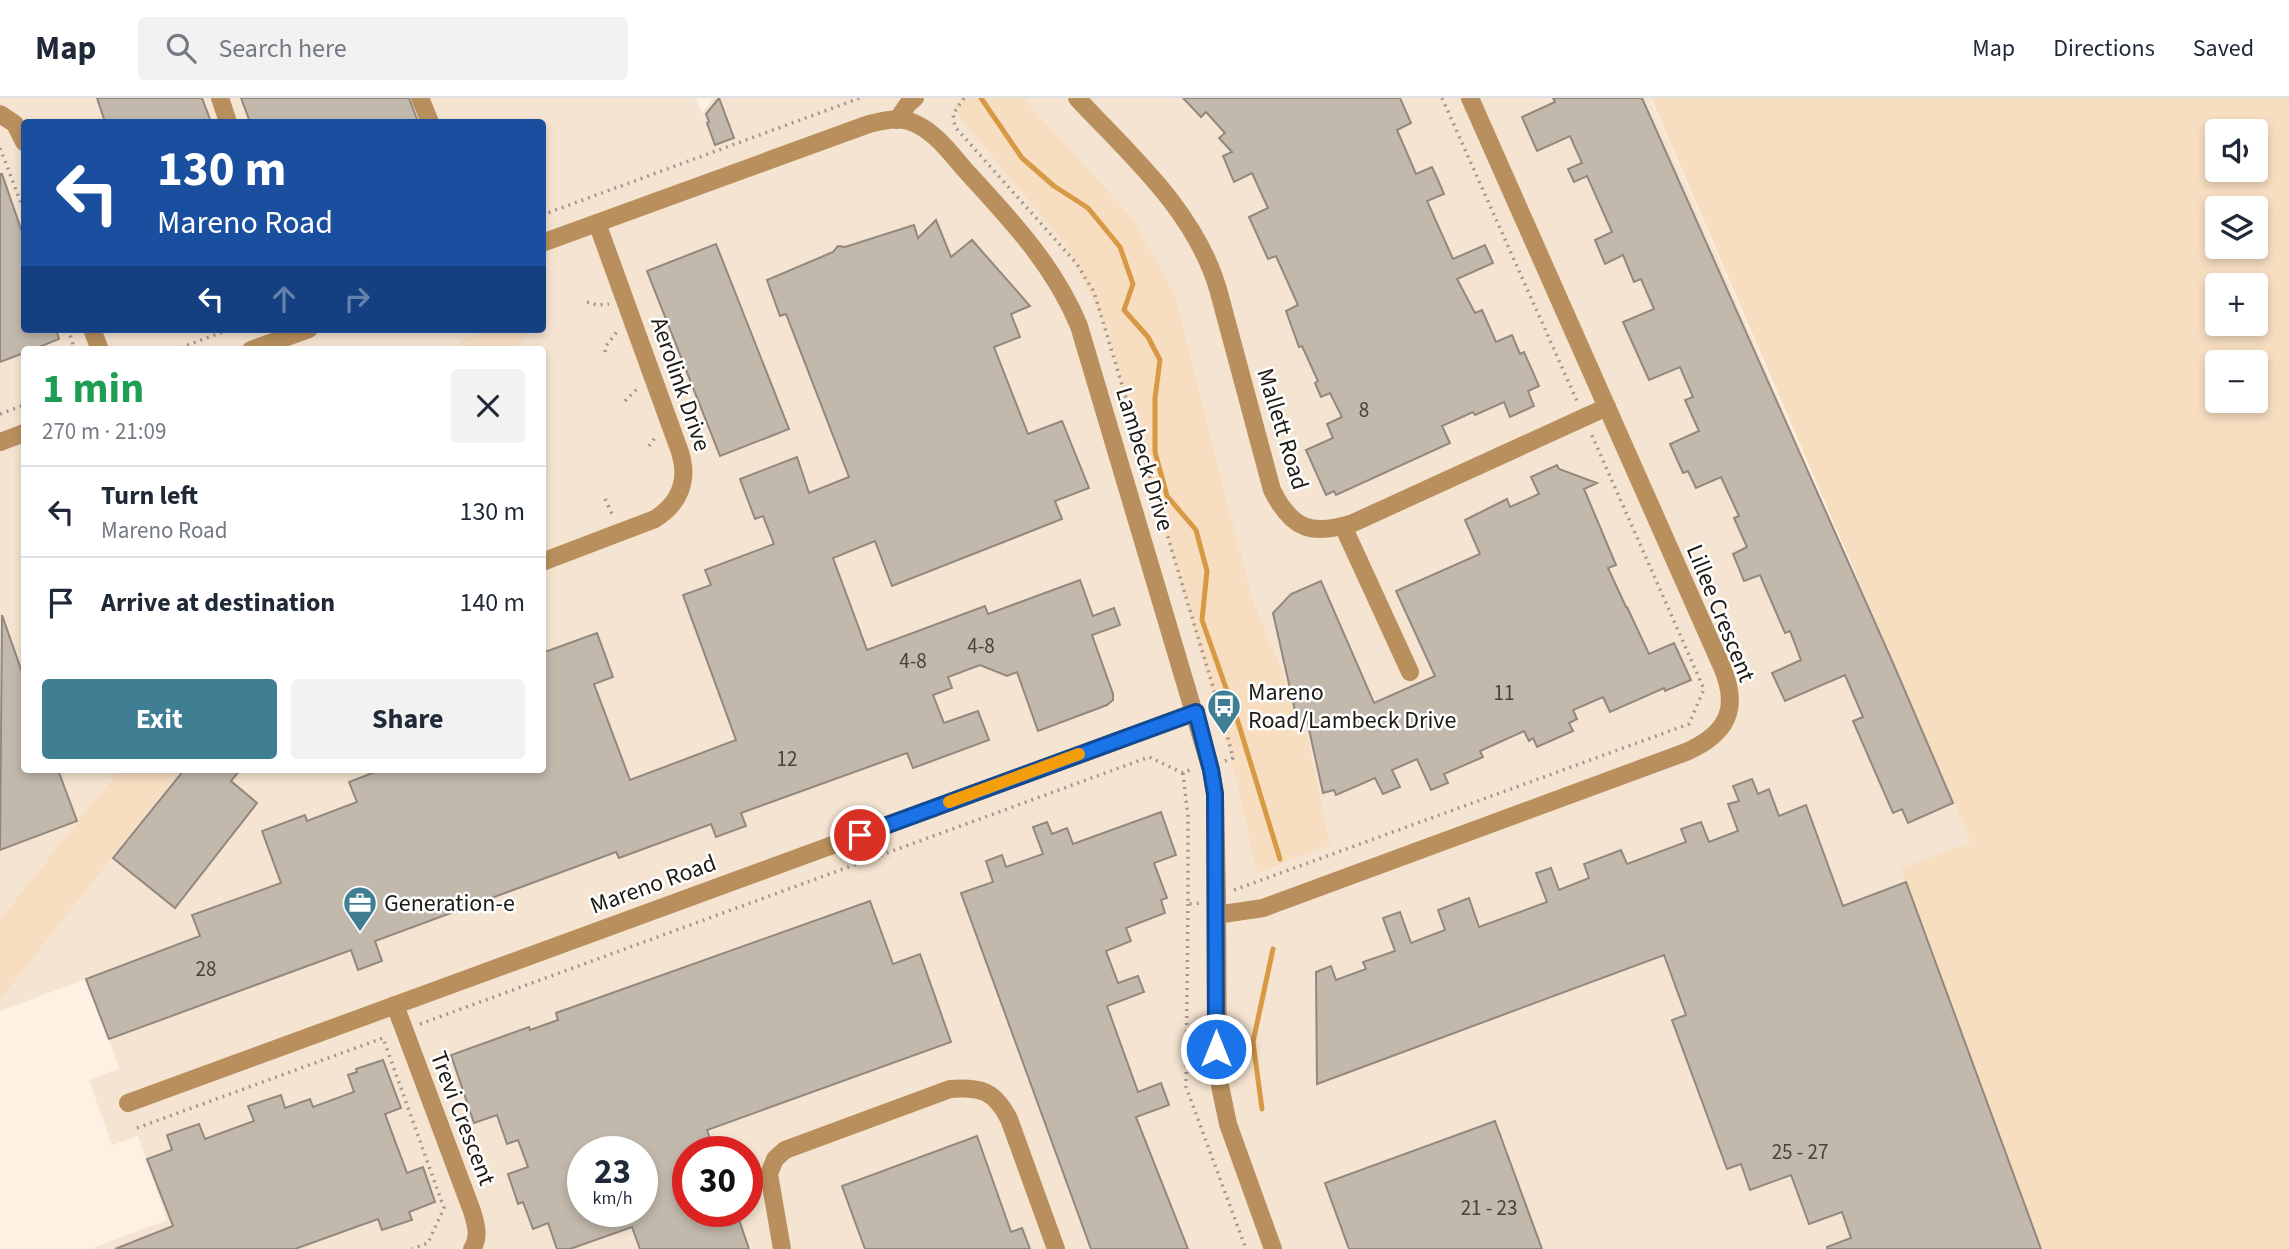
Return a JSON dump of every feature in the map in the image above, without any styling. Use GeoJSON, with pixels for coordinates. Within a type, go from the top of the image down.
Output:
{"type":"FeatureCollection","features":[{"type":"Feature","properties":{"kind":"street"},"geometry":{"type":"LineString","coordinates":[[220,98],[227,119]]}},
{"type":"Feature","properties":{"kind":"street"},"geometry":{"type":"LineString","coordinates":[[421,98],[429,119]]}},
{"type":"Feature","properties":{"kind":"street"},"geometry":{"type":"LineString","coordinates":[[546,242],[869,124],[897,120],[915,98]]}},
{"type":"Feature","properties":{"kind":"street","name":"Mallett Road"},"geometry":{"type":"LineString","coordinates":[[1076,98],[1173,202],[1200,243],[1213,270],[1272,490],[1281,509],[1297,523],[1313,530],[1331,530],[1343,526],[1607,407]]}},
{"type":"Feature","properties":{"kind":"street","name":"Lillee Crescent"},"geometry":{"type":"LineString","coordinates":[[1217,906],[1263,908],[1686,752],[1701,746],[1716,735],[1730,709],[1728,681],[1470,98]]}},
{"type":"Feature","properties":{"kind":"street"},"geometry":{"type":"LineString","coordinates":[[0,114],[15,124],[21,136]]}},
{"type":"Feature","properties":{"kind":"street","name":"Lambeck Drive"},"geometry":{"type":"LineString","coordinates":[[897,120],[915,123],[926,129],[1028,240],[1063,290],[1088,353],[1211,770],[1215,794],[1216,1049],[1221,1098],[1238,1154],[1273,1249]]}},
{"type":"Feature","properties":{"kind":"street","name":"Aerolink Drive"},"geometry":{"type":"LineString","coordinates":[[546,560],[655,519],[667,511],[682,489],[684,465],[597,223]]}},
{"type":"Feature","properties":{"kind":"street"},"geometry":{"type":"LineString","coordinates":[[261,346],[295,333]]}},
{"type":"Feature","properties":{"kind":"street"},"geometry":{"type":"LineString","coordinates":[[0,442],[21,434]]}},
{"type":"Feature","properties":{"kind":"street"},"geometry":{"type":"LineString","coordinates":[[1343,526],[1410,672]]}},
{"type":"Feature","properties":{"kind":"street","name":"Mareno Road"},"geometry":{"type":"LineString","coordinates":[[128,1103],[1196,712]]}},
{"type":"Feature","properties":{"kind":"street","name":"Trevi Crescent"},"geometry":{"type":"LineString","coordinates":[[395,1005],[472,1211],[477,1228],[472,1249]]}},
{"type":"Feature","properties":{"kind":"street"},"geometry":{"type":"LineString","coordinates":[[782,1249],[769,1174],[775,1159],[785,1150],[950,1089],[975,1088],[1002,1105],[1056,1249]]}},
{"type":"Feature","properties":{"kind":"path"},"geometry":{"type":"LineString","coordinates":[[546,214],[860,98]]}},
{"type":"Feature","properties":{"kind":"path"},"geometry":{"type":"LineString","coordinates":[[137,1128],[1149,757],[1183,773],[1188,817],[1188,904],[1217,906],[1689,724],[1704,689],[1442,98]]}},
{"type":"Feature","properties":{"kind":"path"},"geometry":{"type":"LineString","coordinates":[[0,148],[21,203]]}},
{"type":"Feature","properties":{"kind":"path"},"geometry":{"type":"LineString","coordinates":[[605,352],[616,331],[633,323]]}},
{"type":"Feature","properties":{"kind":"path"},"geometry":{"type":"LineString","coordinates":[[185,346],[220,333]]}},
{"type":"Feature","properties":{"kind":"path"},"geometry":{"type":"LineString","coordinates":[[0,414],[21,406]]}},
{"type":"Feature","properties":{"kind":"path"},"geometry":{"type":"LineString","coordinates":[[383,1038],[444,1208],[428,1243],[412,1249]]}},
{"type":"Feature","properties":{"kind":"shaded area"},"geometry":{"type":"Polygon","coordinates":[[[0,98],[695,98],[702,113],[714,98],[1650,98],[1885,648],[1972,842],[1901,868],[2041,1249],[90,1249],[167,1220],[138,1136],[112,1145],[89,1080],[119,1069],[109,1039],[86,979],[0,1011],[0,1000],[179,773],[546,773],[546,346],[518,346],[528,333],[546,333],[546,119],[21,119],[21,333],[480,333],[463,339],[458,346],[21,346],[21,773],[117,773],[0,919],[0,98]]]}},
{"type":"Feature","properties":{"kind":"shaded area"},"geometry":{"type":"Polygon","coordinates":[[[961,98],[1023,98],[1135,221],[1175,296],[1252,599],[1305,726],[1330,845],[1257,873],[1234,768],[1108,332],[1065,244],[952,108],[961,98]]]}},
{"type":"Feature","properties":{"kind":"shaded area"},"geometry":{"type":"Polygon","coordinates":[[[1651,98],[2289,98],[2289,1249],[2041,1249],[1901,868],[1971,842],[1651,98]]]}},
{"type":"Feature","properties":{"kind":"shaded area"},"geometry":{"type":"Polygon","coordinates":[[[480,333],[528,333],[518,346],[458,346],[463,339],[480,333]]]}},
{"type":"Feature","properties":{"kind":"shaded area"},"geometry":{"type":"Polygon","coordinates":[[[117,773],[179,773],[0,1000],[0,919],[117,773]]]}},
{"type":"Feature","properties":{"kind":"building"},"geometry":{"type":"Polygon","coordinates":[[[97,98],[202,98],[210,119],[104,119],[97,98]]]}},
{"type":"Feature","properties":{"kind":"building"},"geometry":{"type":"Polygon","coordinates":[[[241,98],[409,98],[417,119],[249,119],[241,98]]]}},
{"type":"Feature","properties":{"kind":"building"},"geometry":{"type":"Polygon","coordinates":[[[719,98],[734,138],[715,145],[706,114],[719,98]]]}},
{"type":"Feature","properties":{"kind":"building"},"geometry":{"type":"Polygon","coordinates":[[[1183,98],[1400,98],[1411,123],[1397,130],[1416,174],[1432,167],[1438,180],[1444,194],[1427,201],[1453,259],[1485,245],[1493,263],[1457,279],[1475,313],[1482,310],[1496,342],[1512,335],[1520,354],[1524,352],[1539,386],[1528,391],[1534,406],[1510,417],[1504,402],[1475,415],[1473,412],[1442,426],[1450,443],[1336,495],[1334,491],[1326,495],[1306,450],[1333,438],[1327,424],[1342,417],[1330,393],[1321,397],[1315,383],[1318,381],[1302,346],[1299,347],[1286,311],[1298,305],[1276,256],[1268,259],[1249,217],[1268,208],[1252,173],[1234,182],[1223,156],[1232,152],[1219,138],[1225,133],[1206,112],[1201,117],[1183,98]]]}},
{"type":"Feature","properties":{"kind":"building"},"geometry":{"type":"Polygon","coordinates":[[[1553,98],[1642,98],[1953,803],[1908,823],[1902,809],[1893,813],[1853,721],[1863,717],[1845,675],[1785,701],[1772,673],[1801,660],[1790,631],[1785,633],[1760,575],[1744,581],[1733,554],[1747,547],[1734,518],[1739,516],[1721,477],[1696,488],[1688,471],[1683,473],[1670,444],[1699,431],[1685,400],[1693,397],[1680,367],[1649,380],[1623,322],[1654,309],[1641,279],[1634,282],[1623,255],[1605,264],[1595,240],[1612,232],[1587,176],[1574,182],[1568,169],[1582,163],[1570,136],[1537,151],[1522,117],[1555,102],[1553,98]]]}},
{"type":"Feature","properties":{"kind":"building"},"geometry":{"type":"Polygon","coordinates":[[[2,174],[21,229],[21,333],[57,333],[59,339],[42,346],[21,346],[21,354],[0,362],[2,174]]]}},
{"type":"Feature","properties":{"kind":"building"},"geometry":{"type":"Polygon","coordinates":[[[936,220],[951,257],[972,240],[1030,306],[1011,314],[1020,337],[994,347],[1028,434],[1062,421],[1089,488],[1055,501],[1062,519],[892,586],[875,541],[833,558],[867,650],[985,606],[988,614],[1080,580],[1093,616],[1114,608],[1120,625],[1092,635],[1113,700],[1107,705],[1038,731],[1017,672],[1007,676],[980,665],[948,677],[952,688],[933,695],[944,723],[978,711],[989,740],[913,768],[907,753],[741,813],[746,826],[716,837],[711,824],[619,858],[616,852],[375,941],[382,961],[358,970],[351,950],[109,1039],[86,979],[200,936],[192,915],[281,883],[262,831],[305,815],[307,821],[357,802],[349,782],[372,773],[546,773],[546,652],[597,633],[613,677],[594,684],[630,780],[736,740],[683,595],[711,585],[705,570],[774,544],[763,516],[755,519],[740,479],[797,457],[809,493],[849,477],[786,314],[780,316],[767,280],[833,252],[838,246],[845,247],[914,225],[918,238],[936,220]]]}},
{"type":"Feature","properties":{"kind":"building"},"geometry":{"type":"Polygon","coordinates":[[[716,244],[789,429],[720,456],[647,271],[716,244]]]}},
{"type":"Feature","properties":{"kind":"building"},"geometry":{"type":"Polygon","coordinates":[[[1557,465],[1559,469],[1597,483],[1584,489],[1616,565],[1608,568],[1626,607],[1649,654],[1674,643],[1691,680],[1665,691],[1664,688],[1610,712],[1603,697],[1573,710],[1577,719],[1569,723],[1573,731],[1537,747],[1533,738],[1529,741],[1524,731],[1480,751],[1483,757],[1444,774],[1448,783],[1431,790],[1417,759],[1392,770],[1400,787],[1383,794],[1375,778],[1336,795],[1334,790],[1323,793],[1307,720],[1298,724],[1273,613],[1291,594],[1321,581],[1374,703],[1435,676],[1396,591],[1480,554],[1465,520],[1507,499],[1510,507],[1539,494],[1531,477],[1557,465]]]}},
{"type":"Feature","properties":{"kind":"building"},"geometry":{"type":"Polygon","coordinates":[[[2,615],[21,669],[21,773],[59,773],[77,821],[0,850],[2,615]]]}},
{"type":"Feature","properties":{"kind":"building"},"geometry":{"type":"Polygon","coordinates":[[[182,773],[238,773],[231,781],[257,803],[175,908],[113,858],[182,773]]]}},
{"type":"Feature","properties":{"kind":"building"},"geometry":{"type":"Polygon","coordinates":[[[1752,779],[1758,794],[1769,789],[1779,816],[1806,805],[1843,906],[1906,882],[2041,1249],[1827,1249],[1851,1238],[1842,1212],[1809,1224],[1791,1175],[1750,1190],[1741,1164],[1727,1169],[1672,1020],[1686,1015],[1664,955],[1317,1084],[1316,972],[1331,966],[1336,980],[1366,969],[1363,962],[1395,951],[1383,918],[1400,912],[1411,943],[1445,930],[1438,910],[1469,898],[1479,927],[1547,902],[1536,873],[1551,868],[1559,890],[1589,878],[1584,864],[1621,850],[1627,864],[1686,842],[1681,829],[1701,822],[1709,842],[1738,831],[1728,804],[1739,801],[1733,786],[1752,779]]]}},
{"type":"Feature","properties":{"kind":"building"},"geometry":{"type":"Polygon","coordinates":[[[1161,812],[1176,855],[1154,863],[1167,898],[1161,900],[1165,913],[1126,928],[1131,941],[1106,951],[1118,983],[1138,976],[1144,992],[1107,1006],[1138,1092],[1161,1083],[1169,1105],[1136,1117],[1188,1249],[1091,1249],[961,893],[993,882],[986,861],[1002,855],[1006,867],[1043,854],[1033,827],[1047,822],[1052,834],[1067,828],[1073,844],[1161,812]]]}},
{"type":"Feature","properties":{"kind":"building"},"geometry":{"type":"Polygon","coordinates":[[[870,901],[893,964],[920,954],[951,1042],[707,1130],[709,1136],[672,1136],[672,1227],[741,1227],[749,1249],[640,1249],[632,1227],[570,1249],[557,1249],[548,1223],[533,1229],[523,1202],[518,1204],[508,1174],[528,1167],[518,1140],[507,1144],[497,1115],[474,1123],[451,1055],[529,1027],[530,1030],[558,1020],[556,1013],[870,901]]]}},
{"type":"Feature","properties":{"kind":"building"},"geometry":{"type":"Polygon","coordinates":[[[383,1060],[401,1108],[385,1114],[407,1173],[423,1167],[435,1202],[409,1212],[412,1220],[382,1230],[378,1219],[295,1249],[115,1249],[173,1226],[147,1159],[172,1150],[167,1135],[199,1124],[205,1139],[254,1121],[248,1106],[281,1095],[285,1108],[310,1099],[313,1107],[354,1092],[348,1075],[357,1072],[356,1069],[383,1060]]]}},
{"type":"Feature","properties":{"kind":"building"},"geometry":{"type":"Polygon","coordinates":[[[1495,1121],[1542,1249],[1349,1249],[1325,1183],[1495,1121]]]}},
{"type":"Feature","properties":{"kind":"building"},"geometry":{"type":"Polygon","coordinates":[[[977,1136],[1011,1232],[1022,1228],[1030,1249],[865,1249],[842,1186],[977,1136]]]}},
{"type":"Feature","properties":{"kind":"waterway"},"geometry":{"type":"LineString","coordinates":[[981,98],[1022,158],[1054,186],[1088,208],[1120,247],[1133,284],[1124,310],[1148,337],[1160,360],[1155,398],[1155,452],[1167,496],[1196,530],[1207,571],[1202,620],[1238,722],[1280,859]]}},
{"type":"Feature","properties":{"kind":"waterway"},"geometry":{"type":"LineString","coordinates":[[1262,1109],[1253,1042],[1273,949]]}},
{"type":"Feature","properties":{"kind":"slow traffic"},"geometry":{"type":"LineString","coordinates":[[949,802],[1079,754]]}},
{"type":"Feature","properties":{"kind":"place","name":"Mareno Road/Lambeck Drive"},"geometry":{"type":"Point","coordinates":[1224,736]}},
{"type":"Feature","properties":{"kind":"place","name":"Generation-e"},"geometry":{"type":"Point","coordinates":[360,933]}},
{"type":"Feature","properties":{"kind":"route"},"geometry":{"type":"LineString","coordinates":[[860,835],[1196,712],[1215,794],[1216,1049]]}}]}
